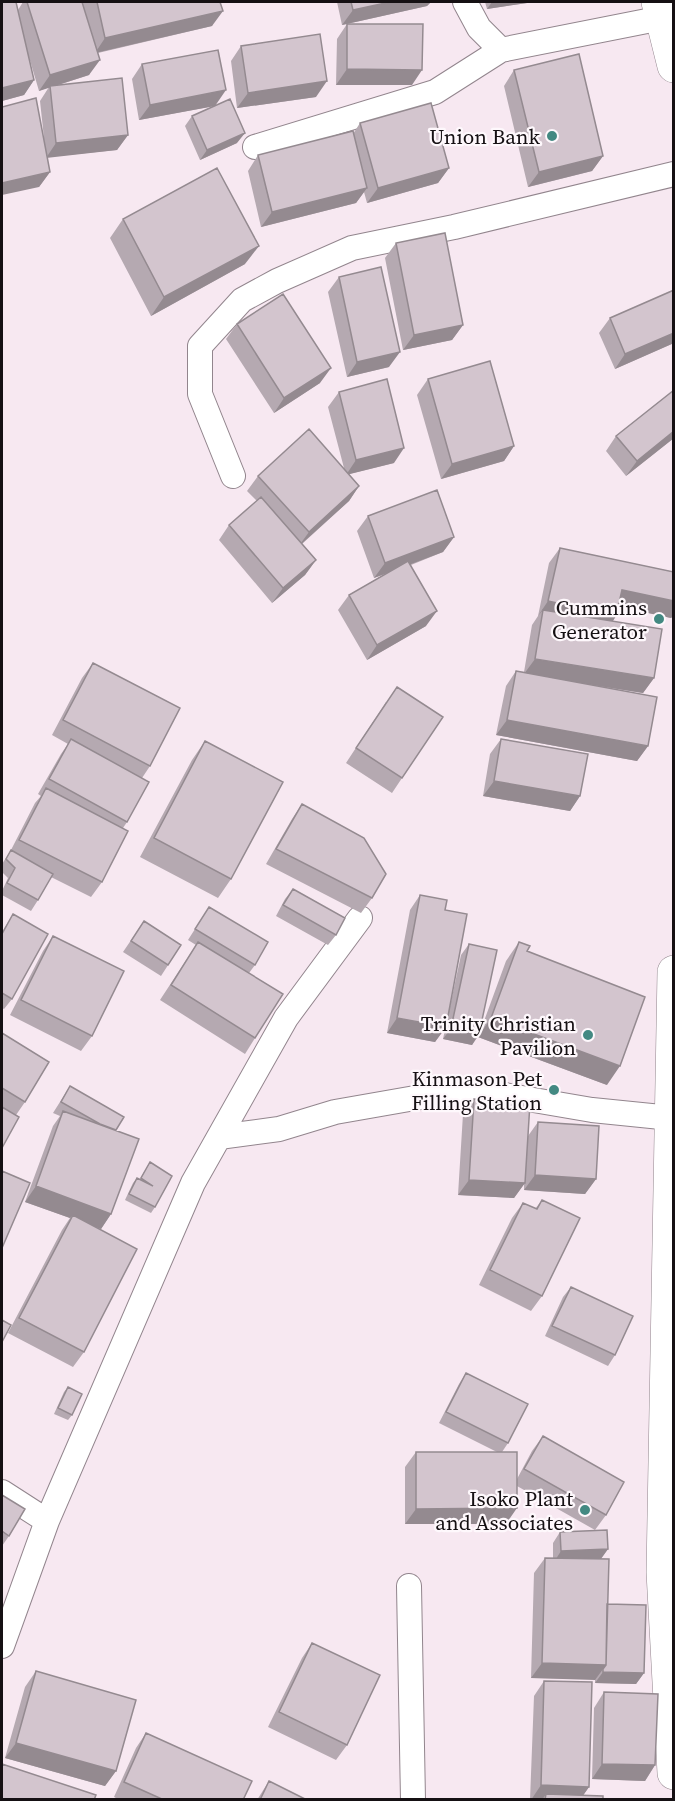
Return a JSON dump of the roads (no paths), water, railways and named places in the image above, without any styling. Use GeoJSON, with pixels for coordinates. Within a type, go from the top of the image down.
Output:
{"type":"FeatureCollection","features":[{"type":"Feature","properties":{"kind":"main road"},"geometry":{"type":"LineString","coordinates":[[660,10],[674,66]]}},
{"type":"Feature","properties":{"kind":"main road"},"geometry":{"type":"LineString","coordinates":[[674,972],[663,1572],[674,1773]]}},
{"type":"Feature","properties":{"kind":"street"},"geometry":{"type":"LineString","coordinates":[[465,2],[479,28],[501,50]]}},
{"type":"Feature","properties":{"kind":"street"},"geometry":{"type":"LineString","coordinates":[[255,147],[435,92],[501,50],[660,10]]}},
{"type":"Feature","properties":{"kind":"street"},"geometry":{"type":"LineString","coordinates":[[233,476],[200,394],[200,346],[242,300],[352,248],[454,227],[674,174]]}},
{"type":"Feature","properties":{"kind":"street"},"geometry":{"type":"LineString","coordinates":[[2,1646],[47,1521],[193,1183],[286,1018],[360,918]]}},
{"type":"Feature","properties":{"kind":"street"},"geometry":{"type":"LineString","coordinates":[[219,1137],[279,1129],[335,1112],[432,1095],[487,1092],[591,1110],[671,1118]]}},
{"type":"Feature","properties":{"kind":"street"},"geometry":{"type":"LineString","coordinates":[[2,1492],[47,1521]]}},
{"type":"Feature","properties":{"kind":"street"},"geometry":{"type":"LineString","coordinates":[[409,1586],[412,1800]]}},
{"type":"Feature","properties":{"kind":"place","name":"Union Bank"},"geometry":{"type":"Point","coordinates":[552,136]}},
{"type":"Feature","properties":{"kind":"place","name":"Cummins Generator"},"geometry":{"type":"Point","coordinates":[659,619]}},
{"type":"Feature","properties":{"kind":"place","name":"Trinity Christian Pavilion"},"geometry":{"type":"Point","coordinates":[588,1035]}},
{"type":"Feature","properties":{"kind":"place","name":"Kinmason Pet Filling Station"},"geometry":{"type":"Point","coordinates":[554,1090]}},
{"type":"Feature","properties":{"kind":"place","name":"Isoko Plant and Associates"},"geometry":{"type":"Point","coordinates":[585,1510]}}]}
